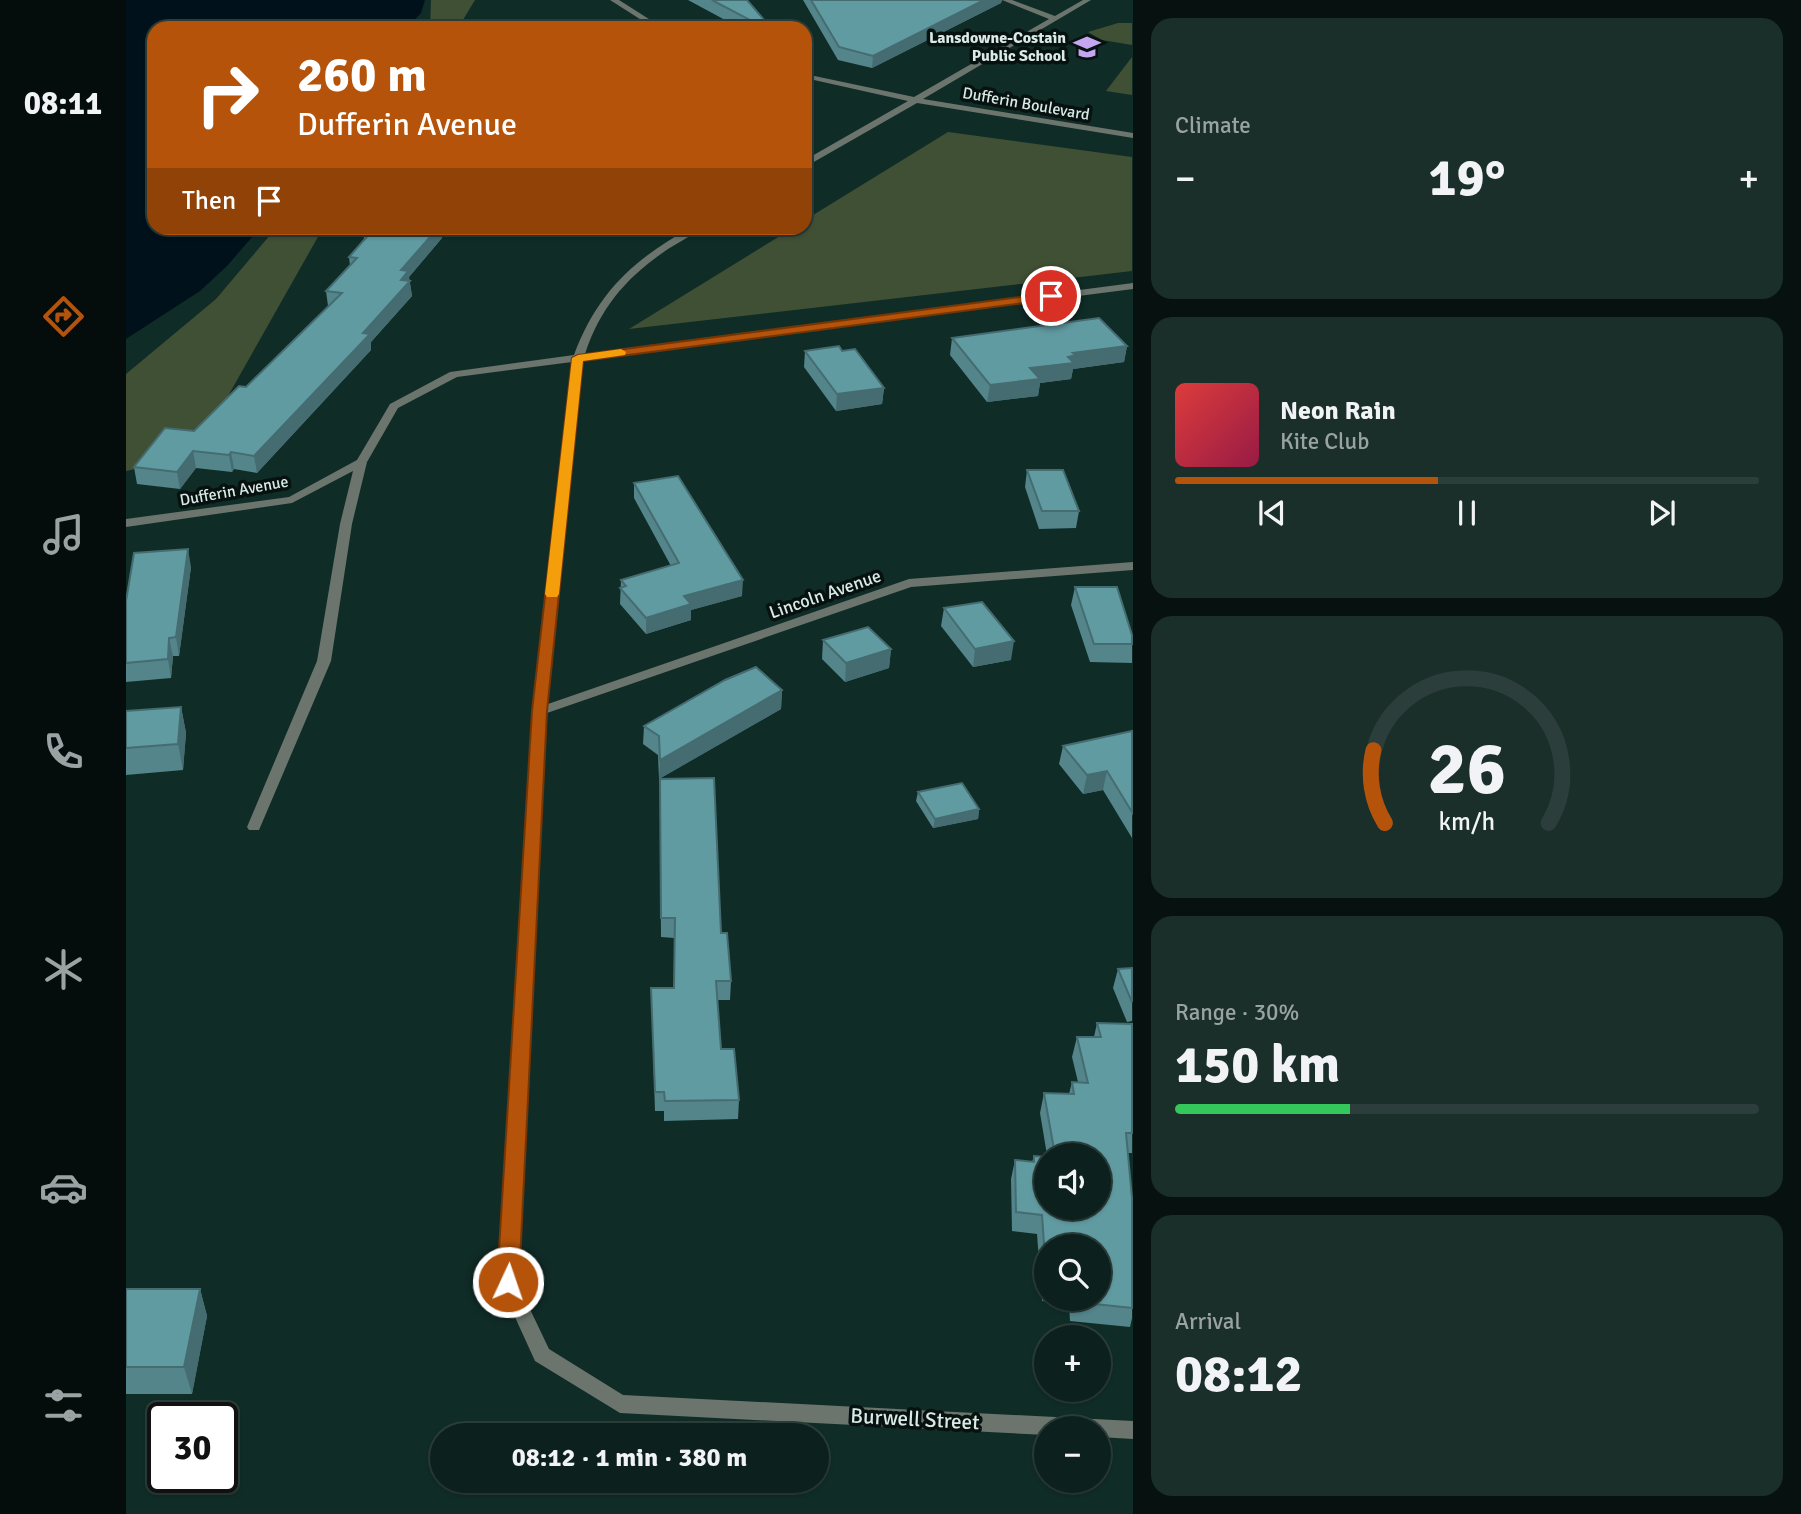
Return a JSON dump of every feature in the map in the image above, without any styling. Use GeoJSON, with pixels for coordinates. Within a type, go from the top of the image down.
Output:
{"type":"FeatureCollection","features":[{"type":"Feature","properties":{"kind":"street"},"geometry":{"type":"LineString","coordinates":[[614,0],[648,21]]}},
{"type":"Feature","properties":{"kind":"street"},"geometry":{"type":"LineString","coordinates":[[1006,0],[1055,19]]}},
{"type":"Feature","properties":{"kind":"street"},"geometry":{"type":"LineString","coordinates":[[812,160],[1088,0]]}},
{"type":"Feature","properties":{"kind":"street","name":"Dufferin Boulevard"},"geometry":{"type":"LineString","coordinates":[[812,78],[915,100],[1132,136]]}},
{"type":"Feature","properties":{"kind":"street"},"geometry":{"type":"LineString","coordinates":[[540,711],[578,358],[594,318],[618,288],[643,262],[685,235]]}},
{"type":"Feature","properties":{"kind":"street"},"geometry":{"type":"LineString","coordinates":[[254,827],[324,661],[346,524],[361,462],[394,405],[454,374],[1132,286]]}},
{"type":"Feature","properties":{"kind":"street","name":"Dufferin Avenue"},"geometry":{"type":"LineString","coordinates":[[126,523],[292,500],[361,462]]}},
{"type":"Feature","properties":{"kind":"street","name":"Lincoln Avenue"},"geometry":{"type":"LineString","coordinates":[[540,711],[909,583],[1132,566]]}},
{"type":"Feature","properties":{"kind":"street","name":"Burwell Street"},"geometry":{"type":"LineString","coordinates":[[540,711],[508,1282],[542,1355],[620,1404],[1034,1425]]}},
{"type":"Feature","properties":{"kind":"street"},"geometry":{"type":"LineString","coordinates":[[1111,1429],[1132,1430]]}},
{"type":"Feature","properties":{"kind":"green space"},"geometry":{"type":"Polygon","coordinates":[[[431,0],[475,0],[462,21],[430,21],[431,0]]]}},
{"type":"Feature","properties":{"kind":"green space"},"geometry":{"type":"Polygon","coordinates":[[[1118,23],[1132,23],[1132,45],[1102,40],[1088,32],[1118,23]]]}},
{"type":"Feature","properties":{"kind":"green space"},"geometry":{"type":"Polygon","coordinates":[[[1132,57],[1132,95],[1106,91],[1132,57]]]}},
{"type":"Feature","properties":{"kind":"green space"},"geometry":{"type":"Polygon","coordinates":[[[948,132],[1132,157],[1132,271],[629,329],[782,235],[812,235],[812,216],[948,132]]]}},
{"type":"Feature","properties":{"kind":"green space"},"geometry":{"type":"Polygon","coordinates":[[[270,235],[319,235],[219,412],[201,455],[126,471],[126,374],[216,299],[270,235]]]}},
{"type":"Feature","properties":{"kind":"water"},"geometry":{"type":"Polygon","coordinates":[[[126,0],[425,0],[421,13],[414,21],[147,21],[147,235],[254,235],[227,266],[200,291],[126,339],[126,0]]]}},
{"type":"Feature","properties":{"kind":"building"},"geometry":{"type":"Polygon","coordinates":[[[712,0],[747,0],[765,21],[752,21],[712,0]]]}},
{"type":"Feature","properties":{"kind":"building"},"geometry":{"type":"Polygon","coordinates":[[[811,0],[984,0],[873,56],[839,47],[811,0]]]}},
{"type":"Feature","properties":{"kind":"building"},"geometry":{"type":"Polygon","coordinates":[[[368,235],[432,235],[401,270],[408,271],[401,280],[410,281],[363,333],[370,334],[254,456],[231,452],[229,455],[193,451],[177,472],[134,467],[165,428],[194,431],[239,386],[246,387],[342,293],[326,291],[357,258],[349,257],[368,235]]]}},
{"type":"Feature","properties":{"kind":"building"},"geometry":{"type":"Polygon","coordinates":[[[1099,318],[1127,346],[1073,353],[1076,355],[1068,357],[1074,363],[1030,368],[1040,379],[990,385],[952,338],[1099,318]]]}},
{"type":"Feature","properties":{"kind":"building"},"geometry":{"type":"Polygon","coordinates":[[[839,346],[842,351],[855,349],[884,388],[837,394],[805,351],[839,346]]]}},
{"type":"Feature","properties":{"kind":"building"},"geometry":{"type":"Polygon","coordinates":[[[1027,470],[1063,470],[1079,511],[1042,511],[1027,470]]]}},
{"type":"Feature","properties":{"kind":"building"},"geometry":{"type":"Polygon","coordinates":[[[678,476],[743,580],[684,596],[691,604],[646,618],[620,588],[626,586],[621,580],[679,563],[634,483],[678,476]]]}},
{"type":"Feature","properties":{"kind":"building"},"geometry":{"type":"Polygon","coordinates":[[[188,549],[176,637],[169,638],[168,659],[126,663],[126,601],[134,553],[188,549]]]}},
{"type":"Feature","properties":{"kind":"building"},"geometry":{"type":"Polygon","coordinates":[[[1075,587],[1117,587],[1132,635],[1132,644],[1094,644],[1075,587]]]}},
{"type":"Feature","properties":{"kind":"building"},"geometry":{"type":"Polygon","coordinates":[[[982,602],[1014,641],[975,649],[944,608],[982,602]]]}},
{"type":"Feature","properties":{"kind":"building"},"geometry":{"type":"Polygon","coordinates":[[[868,627],[891,649],[846,663],[823,640],[868,627]]]}},
{"type":"Feature","properties":{"kind":"building"},"geometry":{"type":"Polygon","coordinates":[[[756,667],[782,690],[660,760],[659,736],[644,726],[725,680],[756,667]]]}},
{"type":"Feature","properties":{"kind":"building"},"geometry":{"type":"Polygon","coordinates":[[[181,707],[178,744],[126,748],[126,711],[181,707]]]}},
{"type":"Feature","properties":{"kind":"building"},"geometry":{"type":"Polygon","coordinates":[[[1132,731],[1132,812],[1107,771],[1087,775],[1063,746],[1132,731]]]}},
{"type":"Feature","properties":{"kind":"building"},"geometry":{"type":"Polygon","coordinates":[[[714,778],[721,933],[727,933],[731,981],[716,981],[721,1049],[734,1049],[739,1100],[665,1101],[664,1092],[655,1092],[651,988],[674,988],[675,918],[661,918],[660,779],[714,778]]]}},
{"type":"Feature","properties":{"kind":"building"},"geometry":{"type":"Polygon","coordinates":[[[962,783],[979,809],[935,819],[918,792],[962,783]]]}},
{"type":"Feature","properties":{"kind":"building"},"geometry":{"type":"Polygon","coordinates":[[[1132,968],[1132,1002],[1118,969],[1132,968]]]}},
{"type":"Feature","properties":{"kind":"building"},"geometry":{"type":"Polygon","coordinates":[[[1097,1023],[1132,1024],[1132,1133],[1126,1133],[1132,1198],[1132,1308],[1111,1306],[1111,1234],[1043,1234],[1042,1220],[1111,1220],[1111,1143],[1053,1143],[1044,1093],[1074,1094],[1072,1082],[1088,1083],[1077,1037],[1101,1037],[1097,1023]]]}},
{"type":"Feature","properties":{"kind":"building"},"geometry":{"type":"Polygon","coordinates":[[[1015,1160],[1034,1162],[1034,1214],[1016,1212],[1015,1160]]]}},
{"type":"Feature","properties":{"kind":"building"},"geometry":{"type":"Polygon","coordinates":[[[126,1289],[200,1289],[184,1367],[126,1367],[126,1289]]]}},
{"type":"Feature","properties":{"kind":"slow traffic"},"geometry":{"type":"LineString","coordinates":[[552,594],[578,358],[621,352]]}},
{"type":"Feature","properties":{"kind":"place","name":"Lansdowne-Costain Public School"},"geometry":{"type":"Point","coordinates":[1087,47]}},
{"type":"Feature","properties":{"kind":"route"},"geometry":{"type":"LineString","coordinates":[[508,1282],[540,711],[578,358],[1051,296]]}}]}
